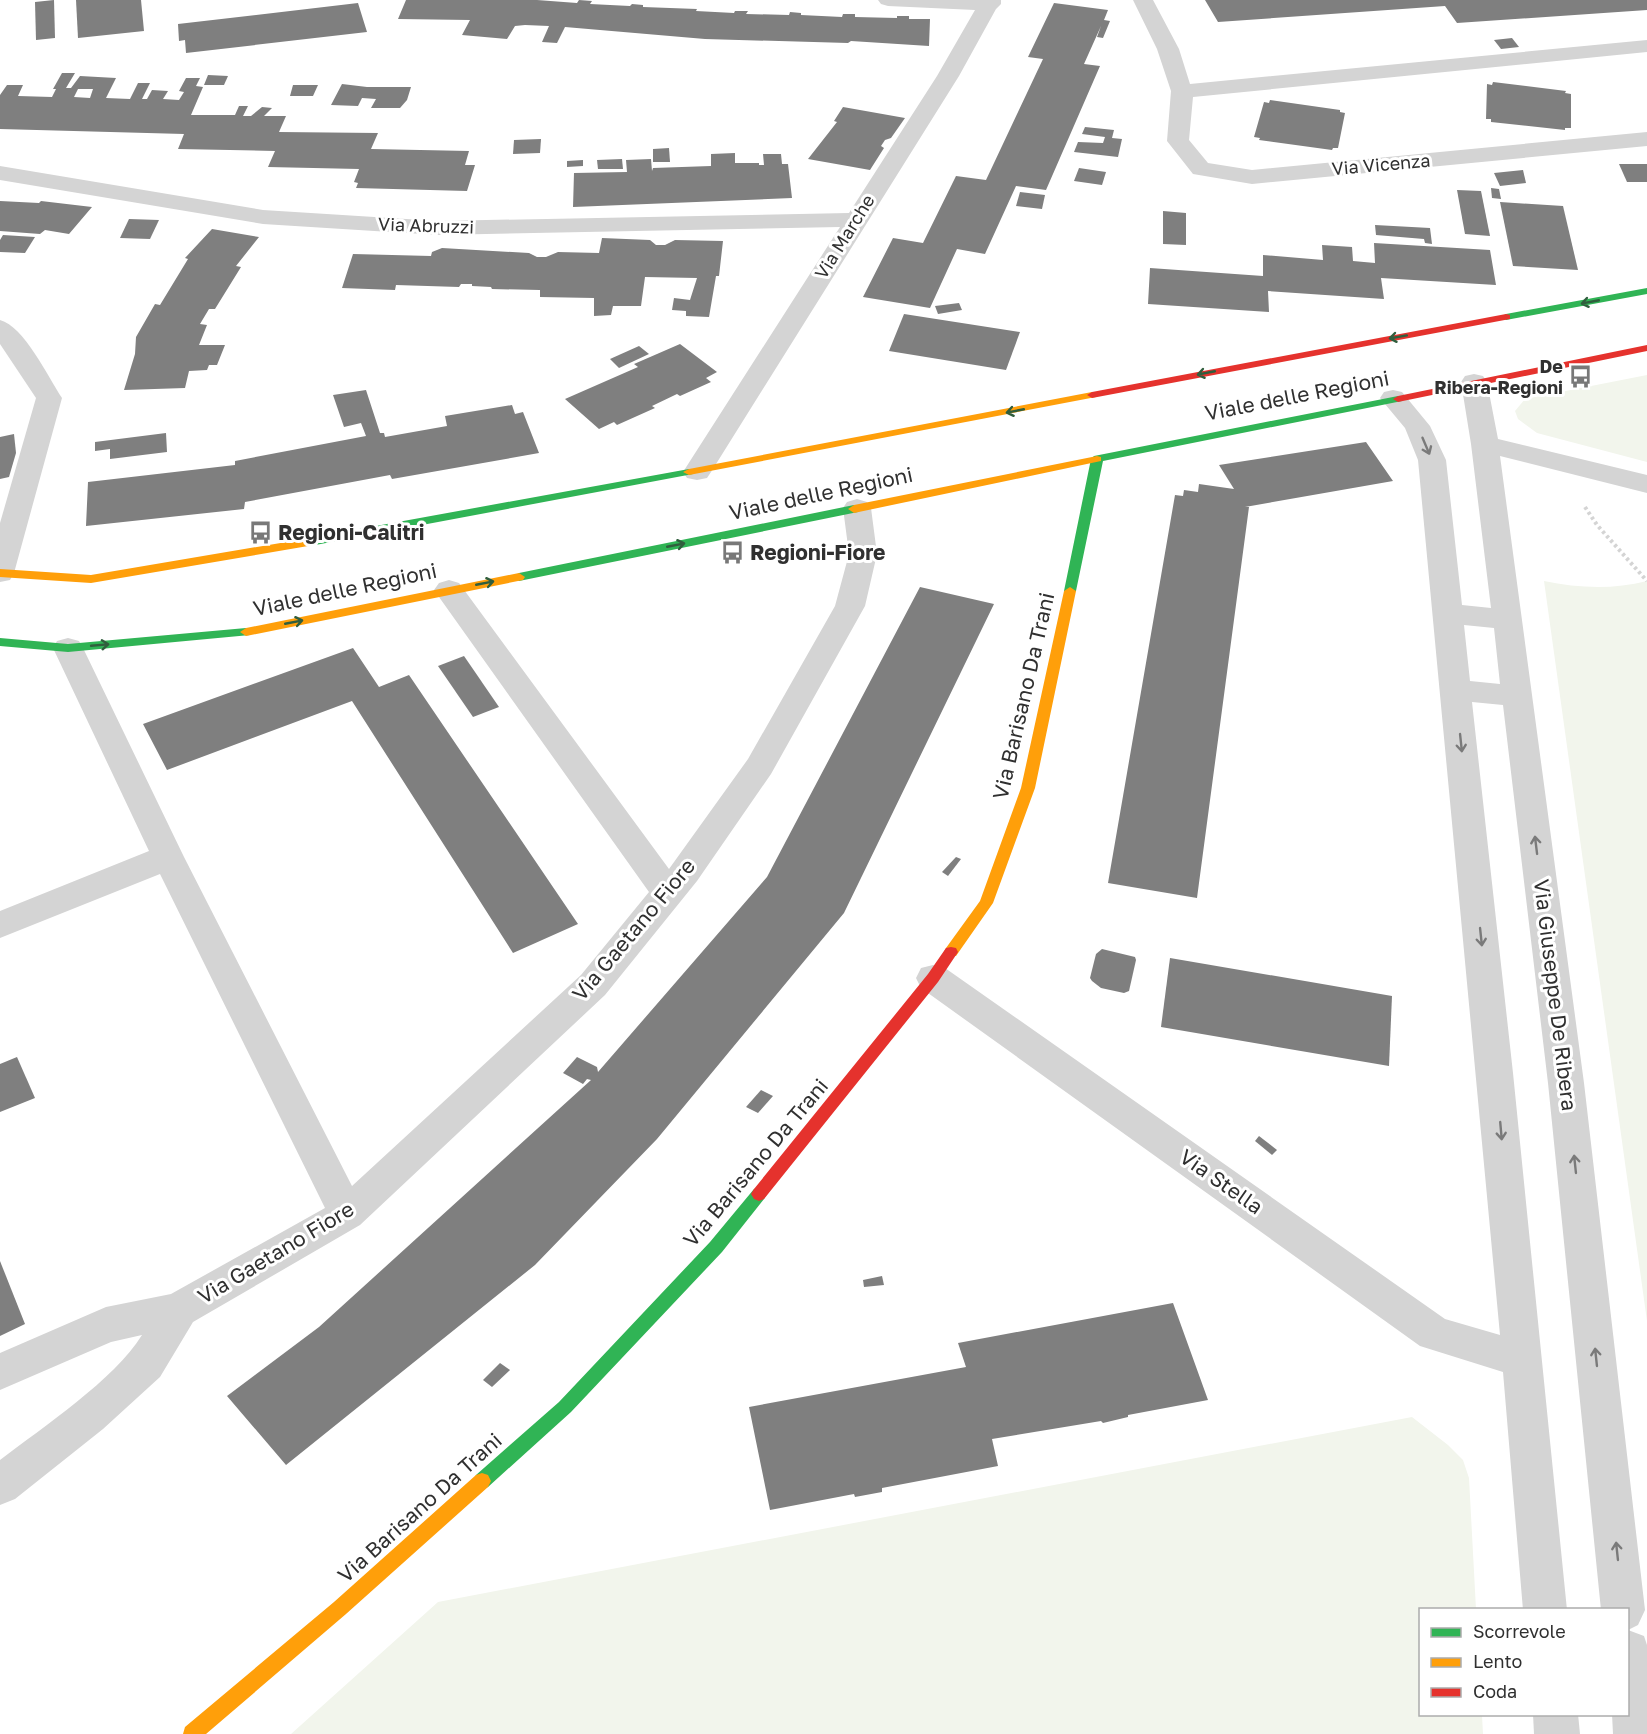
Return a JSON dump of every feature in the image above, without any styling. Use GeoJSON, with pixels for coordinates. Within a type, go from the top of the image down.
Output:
{"type":"FeatureCollection","features":[{"type":"Feature","properties":{"kind":"street"},"geometry":{"type":"LineString","coordinates":[[888,0],[991,2]]}},
{"type":"Feature","properties":{"kind":"street","name":"Via Vicenza"},"geometry":{"type":"LineString","coordinates":[[1143,0],[1168,49],[1182,91],[1178,141],[1201,169],[1252,177],[1647,139]]}},
{"type":"Feature","properties":{"kind":"street","name":"Via Marche"},"geometry":{"type":"LineString","coordinates":[[697,472],[948,76],[991,2]]}},
{"type":"Feature","properties":{"kind":"street"},"geometry":{"type":"LineString","coordinates":[[1182,91],[1647,46]]}},
{"type":"Feature","properties":{"kind":"street","name":"Via Abruzzi"},"geometry":{"type":"LineString","coordinates":[[0,173],[263,217],[438,228],[855,220]]}},
{"type":"Feature","properties":{"kind":"street","name":"Viale delle Regioni"},"geometry":{"type":"LineString","coordinates":[[0,573],[91,579],[193,563],[900,435],[1249,364],[1647,291]]}},
{"type":"Feature","properties":{"kind":"street"},"geometry":{"type":"LineString","coordinates":[[0,328],[15,342],[28,368],[49,398],[0,573]]}},
{"type":"Feature","properties":{"kind":"street","name":"Viale delle Regioni"},"geometry":{"type":"LineString","coordinates":[[0,642],[68,648],[246,632],[1647,348]]}},
{"type":"Feature","properties":{"kind":"street","name":"Via Giuseppe De Ribera"},"geometry":{"type":"LineString","coordinates":[[1474,382],[1485,444],[1566,1083],[1623,1608]]}},
{"type":"Feature","properties":{"kind":"street"},"geometry":{"type":"LineString","coordinates":[[1393,398],[1418,426],[1432,460],[1495,1073],[1545,1608]]}},
{"type":"Feature","properties":{"kind":"street"},"geometry":{"type":"LineString","coordinates":[[1485,444],[1647,484]]}},
{"type":"Feature","properties":{"kind":"street","name":"Via Barisano Da Trani"},"geometry":{"type":"LineString","coordinates":[[192,1734],[340,1608],[565,1407],[716,1248],[933,978],[986,903],[1028,788],[1098,458]]}},
{"type":"Feature","properties":{"kind":"street","name":"Via Gaetano Fiore"},"geometry":{"type":"LineString","coordinates":[[0,1372],[105,1325],[179,1310],[347,1214],[593,985],[668,893],[760,766],[850,606],[863,554],[857,508]]}},
{"type":"Feature","properties":{"kind":"street"},"geometry":{"type":"LineString","coordinates":[[449,591],[668,893]]}},
{"type":"Feature","properties":{"kind":"street"},"geometry":{"type":"LineString","coordinates":[[1448,613],[1508,620]]}},
{"type":"Feature","properties":{"kind":"street"},"geometry":{"type":"LineString","coordinates":[[68,648],[168,857],[347,1214]]}},
{"type":"Feature","properties":{"kind":"street"},"geometry":{"type":"LineString","coordinates":[[1456,690],[1517,696]]}},
{"type":"Feature","properties":{"kind":"street"},"geometry":{"type":"LineString","coordinates":[[0,925],[168,857]]}},
{"type":"Feature","properties":{"kind":"street","name":"Via Stella"},"geometry":{"type":"LineString","coordinates":[[933,978],[1434,1334],[1521,1359]]}},
{"type":"Feature","properties":{"kind":"street","name":"Via Gaetano Fiore"},"geometry":{"type":"LineString","coordinates":[[0,1485],[89,1416],[146,1364],[179,1310]]}},
{"type":"Feature","properties":{"kind":"street"},"geometry":{"type":"LineString","coordinates":[[1629,1662],[1636,1734]]}},
{"type":"Feature","properties":{"kind":"street"},"geometry":{"type":"LineString","coordinates":[[1555,1716],[1557,1734]]}},
{"type":"Feature","properties":{"kind":"path"},"geometry":{"type":"LineString","coordinates":[[1552,460],[1597,525],[1647,581]]}},
{"type":"Feature","properties":{"kind":"shaded area"},"geometry":{"type":"Polygon","coordinates":[[[1647,375],[1647,462],[1537,433],[1518,419],[1515,411],[1525,399],[1647,375]]]}},
{"type":"Feature","properties":{"kind":"shaded area"},"geometry":{"type":"Polygon","coordinates":[[[1544,581],[1595,587],[1621,586],[1647,581],[1647,1321],[1544,581]]]}},
{"type":"Feature","properties":{"kind":"shaded area"},"geometry":{"type":"Polygon","coordinates":[[[1412,1417],[1463,1460],[1469,1478],[1476,1608],[1419,1608],[1419,1716],[1482,1716],[1483,1734],[291,1734],[438,1602],[1412,1417]]]}},
{"type":"Feature","properties":{"kind":"building"},"geometry":{"type":"Polygon","coordinates":[[[54,0],[55,38],[36,40],[35,2],[54,0]]]}},
{"type":"Feature","properties":{"kind":"building"},"geometry":{"type":"Polygon","coordinates":[[[76,0],[141,0],[144,31],[78,38],[76,0]]]}},
{"type":"Feature","properties":{"kind":"building"},"geometry":{"type":"Polygon","coordinates":[[[406,0],[537,0],[577,3],[579,0],[592,1],[590,4],[630,6],[632,4],[643,5],[643,7],[697,9],[696,11],[734,13],[735,11],[748,11],[746,14],[789,15],[790,12],[801,13],[801,15],[842,17],[843,14],[855,14],[855,17],[909,16],[909,19],[930,19],[929,46],[851,41],[848,43],[705,39],[565,27],[557,43],[542,42],[549,26],[525,25],[515,26],[507,39],[462,35],[470,20],[398,19],[406,0]]]}},
{"type":"Feature","properties":{"kind":"building"},"geometry":{"type":"Polygon","coordinates":[[[1205,0],[1647,0],[1647,10],[1457,23],[1445,6],[1218,22],[1205,0]]]}},
{"type":"Feature","properties":{"kind":"building"},"geometry":{"type":"Polygon","coordinates":[[[358,3],[367,32],[186,53],[185,40],[179,41],[178,24],[358,3]]]}},
{"type":"Feature","properties":{"kind":"building"},"geometry":{"type":"Polygon","coordinates":[[[1054,3],[1108,10],[1104,20],[1110,21],[1103,38],[1097,37],[1101,26],[1084,64],[1100,66],[1046,190],[1016,186],[985,254],[957,249],[930,308],[863,297],[893,238],[923,243],[956,176],[986,180],[1043,59],[1028,57],[1054,3]]]}},
{"type":"Feature","properties":{"kind":"building"},"geometry":{"type":"Polygon","coordinates":[[[1512,38],[1519,47],[1501,49],[1494,40],[1512,38]]]}},
{"type":"Feature","properties":{"kind":"building"},"geometry":{"type":"Polygon","coordinates":[[[62,73],[75,73],[66,88],[71,88],[80,76],[116,78],[106,98],[130,99],[138,83],[150,83],[142,99],[147,99],[152,90],[168,91],[163,99],[179,100],[184,92],[179,91],[186,78],[200,78],[196,86],[203,87],[191,115],[235,115],[239,106],[248,106],[243,116],[251,116],[262,107],[272,108],[264,116],[286,116],[279,132],[378,133],[371,149],[469,151],[465,165],[475,165],[467,191],[356,188],[358,183],[354,182],[359,169],[268,167],[275,151],[178,149],[184,134],[0,129],[0,95],[7,85],[23,85],[18,96],[52,97],[56,89],[53,89],[62,73]],[[78,89],[74,97],[90,98],[93,89],[78,89]]]}},
{"type":"Feature","properties":{"kind":"building"},"geometry":{"type":"Polygon","coordinates":[[[208,75],[228,76],[224,85],[204,85],[208,75]]]}},
{"type":"Feature","properties":{"kind":"building"},"geometry":{"type":"Polygon","coordinates":[[[1493,82],[1566,91],[1565,93],[1571,94],[1571,128],[1565,128],[1565,130],[1491,122],[1491,119],[1486,119],[1487,84],[1492,85],[1493,82]]]}},
{"type":"Feature","properties":{"kind":"building"},"geometry":{"type":"Polygon","coordinates":[[[342,84],[367,87],[411,87],[407,100],[400,108],[371,108],[376,99],[362,98],[358,106],[331,105],[342,84]]]}},
{"type":"Feature","properties":{"kind":"building"},"geometry":{"type":"Polygon","coordinates":[[[293,85],[318,85],[313,96],[290,96],[293,85]]]}},
{"type":"Feature","properties":{"kind":"building"},"geometry":{"type":"Polygon","coordinates":[[[1270,100],[1340,110],[1345,113],[1338,148],[1332,150],[1259,140],[1260,138],[1254,137],[1264,102],[1269,103],[1270,100]]]}},
{"type":"Feature","properties":{"kind":"building"},"geometry":{"type":"Polygon","coordinates":[[[843,107],[905,118],[891,138],[885,140],[881,146],[884,148],[870,170],[808,159],[837,122],[834,121],[843,107]]]}},
{"type":"Feature","properties":{"kind":"building"},"geometry":{"type":"Polygon","coordinates":[[[1085,127],[1114,130],[1112,138],[1122,139],[1118,157],[1074,152],[1078,142],[1103,143],[1105,137],[1082,134],[1085,127]]]}},
{"type":"Feature","properties":{"kind":"building"},"geometry":{"type":"Polygon","coordinates":[[[541,139],[540,153],[513,154],[514,140],[541,139]]]}},
{"type":"Feature","properties":{"kind":"building"},"geometry":{"type":"Polygon","coordinates":[[[669,148],[670,162],[653,162],[653,149],[669,148]]]}},
{"type":"Feature","properties":{"kind":"building"},"geometry":{"type":"Polygon","coordinates":[[[735,153],[735,163],[759,163],[759,165],[764,165],[763,154],[781,154],[782,164],[788,164],[792,198],[573,207],[574,173],[627,172],[626,160],[651,159],[652,171],[653,168],[711,166],[711,154],[735,153]]]}},
{"type":"Feature","properties":{"kind":"building"},"geometry":{"type":"Polygon","coordinates":[[[622,159],[623,169],[598,169],[597,160],[622,159]]]}},
{"type":"Feature","properties":{"kind":"building"},"geometry":{"type":"Polygon","coordinates":[[[583,160],[583,166],[567,167],[567,161],[583,160]]]}},
{"type":"Feature","properties":{"kind":"building"},"geometry":{"type":"Polygon","coordinates":[[[1619,164],[1647,164],[1647,182],[1627,182],[1619,164]]]}},
{"type":"Feature","properties":{"kind":"building"},"geometry":{"type":"Polygon","coordinates":[[[1079,168],[1106,172],[1102,185],[1074,181],[1079,168]]]}},
{"type":"Feature","properties":{"kind":"building"},"geometry":{"type":"Polygon","coordinates":[[[1523,170],[1526,183],[1500,186],[1494,173],[1523,170]]]}},
{"type":"Feature","properties":{"kind":"building"},"geometry":{"type":"Polygon","coordinates":[[[1491,188],[1499,189],[1501,199],[1492,198],[1491,188]]]}},
{"type":"Feature","properties":{"kind":"building"},"geometry":{"type":"Polygon","coordinates":[[[1457,190],[1481,191],[1490,236],[1465,234],[1457,190]]]}},
{"type":"Feature","properties":{"kind":"building"},"geometry":{"type":"Polygon","coordinates":[[[1020,192],[1045,195],[1042,209],[1016,206],[1020,192]]]}},
{"type":"Feature","properties":{"kind":"building"},"geometry":{"type":"Polygon","coordinates":[[[0,201],[39,203],[41,201],[92,207],[69,234],[45,230],[40,234],[0,231],[0,201]]]}},
{"type":"Feature","properties":{"kind":"building"},"geometry":{"type":"Polygon","coordinates":[[[1500,202],[1563,206],[1578,270],[1513,266],[1500,202]]]}},
{"type":"Feature","properties":{"kind":"building"},"geometry":{"type":"Polygon","coordinates":[[[1163,211],[1186,213],[1186,245],[1163,244],[1163,211]]]}},
{"type":"Feature","properties":{"kind":"building"},"geometry":{"type":"Polygon","coordinates":[[[129,219],[159,220],[150,239],[120,238],[129,219]]]}},
{"type":"Feature","properties":{"kind":"building"},"geometry":{"type":"Polygon","coordinates":[[[1375,225],[1430,228],[1432,244],[1425,243],[1424,239],[1376,235],[1375,225]]]}},
{"type":"Feature","properties":{"kind":"building"},"geometry":{"type":"Polygon","coordinates":[[[212,229],[259,237],[236,266],[241,267],[215,309],[209,309],[200,324],[207,325],[199,345],[225,345],[217,365],[209,365],[207,370],[189,371],[185,388],[124,390],[135,354],[136,337],[155,304],[160,305],[188,259],[185,258],[212,229]]]}},
{"type":"Feature","properties":{"kind":"building"},"geometry":{"type":"Polygon","coordinates":[[[3,235],[35,237],[25,253],[0,252],[0,240],[3,235]]]}},
{"type":"Feature","properties":{"kind":"building"},"geometry":{"type":"Polygon","coordinates":[[[602,238],[650,240],[656,245],[665,245],[675,240],[723,241],[719,276],[716,276],[709,317],[686,316],[686,311],[672,310],[674,298],[690,300],[697,278],[645,277],[641,306],[613,306],[611,315],[594,316],[594,298],[540,297],[540,290],[492,289],[491,287],[472,286],[472,284],[461,284],[459,287],[396,285],[395,290],[342,288],[353,254],[431,256],[432,252],[442,248],[529,253],[537,257],[546,257],[558,252],[599,253],[602,238]]]}},
{"type":"Feature","properties":{"kind":"building"},"geometry":{"type":"Polygon","coordinates":[[[1374,243],[1490,250],[1496,285],[1381,278],[1384,299],[1268,291],[1269,312],[1148,304],[1150,268],[1263,276],[1263,255],[1323,260],[1322,245],[1352,247],[1353,261],[1375,263],[1374,243]]]}},
{"type":"Feature","properties":{"kind":"building"},"geometry":{"type":"Polygon","coordinates":[[[959,303],[962,310],[938,314],[935,306],[959,303]]]}},
{"type":"Feature","properties":{"kind":"building"},"geometry":{"type":"Polygon","coordinates":[[[904,314],[1020,332],[1006,370],[889,351],[904,314]]]}},
{"type":"Feature","properties":{"kind":"building"},"geometry":{"type":"Polygon","coordinates":[[[680,344],[717,372],[706,378],[711,382],[680,396],[677,394],[652,406],[655,408],[617,425],[614,422],[599,429],[565,399],[638,367],[634,364],[680,344]]]}},
{"type":"Feature","properties":{"kind":"building"},"geometry":{"type":"Polygon","coordinates":[[[639,346],[649,354],[619,368],[610,359],[639,346]]]}},
{"type":"Feature","properties":{"kind":"building"},"geometry":{"type":"Polygon","coordinates":[[[366,390],[380,433],[384,433],[385,437],[447,426],[445,416],[512,405],[515,414],[523,412],[539,453],[392,479],[390,475],[245,502],[244,509],[86,526],[88,482],[235,465],[235,461],[366,436],[361,423],[344,427],[333,395],[366,390]]]}},
{"type":"Feature","properties":{"kind":"building"},"geometry":{"type":"Polygon","coordinates":[[[166,433],[167,452],[110,459],[110,449],[95,451],[95,442],[166,433]]]}},
{"type":"Feature","properties":{"kind":"building"},"geometry":{"type":"Polygon","coordinates":[[[14,434],[16,453],[9,477],[0,479],[0,437],[14,434]]]}},
{"type":"Feature","properties":{"kind":"building"},"geometry":{"type":"Polygon","coordinates":[[[1366,442],[1393,481],[1245,507],[1249,507],[1197,898],[1108,883],[1175,495],[1183,496],[1184,490],[1198,492],[1199,484],[1234,489],[1219,465],[1366,442]]]}},
{"type":"Feature","properties":{"kind":"building"},"geometry":{"type":"Polygon","coordinates":[[[920,587],[994,604],[844,913],[657,1139],[535,1265],[286,1465],[227,1396],[319,1327],[591,1080],[587,1079],[583,1084],[563,1073],[577,1057],[597,1067],[598,1072],[767,877],[920,587]]]}},
{"type":"Feature","properties":{"kind":"building"},"geometry":{"type":"Polygon","coordinates":[[[353,648],[379,687],[409,675],[578,924],[513,953],[352,701],[167,770],[143,724],[353,648]]]}},
{"type":"Feature","properties":{"kind":"building"},"geometry":{"type":"Polygon","coordinates":[[[464,656],[499,707],[473,717],[438,666],[464,656]]]}},
{"type":"Feature","properties":{"kind":"building"},"geometry":{"type":"Polygon","coordinates":[[[956,857],[961,859],[948,876],[942,872],[956,857]]]}},
{"type":"Feature","properties":{"kind":"building"},"geometry":{"type":"Polygon","coordinates":[[[1102,949],[1135,957],[1129,991],[1124,993],[1101,988],[1090,978],[1096,954],[1102,949]]]}},
{"type":"Feature","properties":{"kind":"building"},"geometry":{"type":"Polygon","coordinates":[[[1170,958],[1392,996],[1389,1066],[1161,1027],[1170,958]]]}},
{"type":"Feature","properties":{"kind":"building"},"geometry":{"type":"Polygon","coordinates":[[[17,1057],[35,1098],[0,1112],[0,1064],[17,1057]]]}},
{"type":"Feature","properties":{"kind":"building"},"geometry":{"type":"Polygon","coordinates":[[[761,1090],[773,1096],[758,1113],[746,1107],[761,1090]]]}},
{"type":"Feature","properties":{"kind":"building"},"geometry":{"type":"Polygon","coordinates":[[[1259,1136],[1277,1150],[1272,1155],[1255,1141],[1259,1136]]]}},
{"type":"Feature","properties":{"kind":"building"},"geometry":{"type":"Polygon","coordinates":[[[0,1261],[25,1324],[0,1336],[0,1261]]]}},
{"type":"Feature","properties":{"kind":"building"},"geometry":{"type":"Polygon","coordinates":[[[882,1276],[884,1285],[864,1287],[863,1280],[882,1276]]]}},
{"type":"Feature","properties":{"kind":"building"},"geometry":{"type":"Polygon","coordinates":[[[1173,1303],[1208,1400],[1128,1415],[1128,1417],[1103,1423],[1101,1421],[992,1439],[998,1466],[882,1488],[882,1492],[855,1497],[854,1494],[770,1510],[749,1407],[966,1367],[958,1343],[1173,1303]]]}},
{"type":"Feature","properties":{"kind":"building"},"geometry":{"type":"Polygon","coordinates":[[[500,1363],[510,1370],[492,1387],[483,1380],[500,1363]]]}},
{"type":"Feature","properties":{"kind":"traffic: fast"},"geometry":{"type":"LineString","coordinates":[[1506,317],[1647,291]]}},
{"type":"Feature","properties":{"kind":"traffic: fast"},"geometry":{"type":"LineString","coordinates":[[1097,459],[1398,399]]}},
{"type":"Feature","properties":{"kind":"traffic: fast"},"geometry":{"type":"LineString","coordinates":[[1070,591],[1098,458]]}},
{"type":"Feature","properties":{"kind":"traffic: fast"},"geometry":{"type":"LineString","coordinates":[[310,542],[689,472]]}},
{"type":"Feature","properties":{"kind":"traffic: fast"},"geometry":{"type":"LineString","coordinates":[[519,577],[854,509]]}},
{"type":"Feature","properties":{"kind":"traffic: fast"},"geometry":{"type":"LineString","coordinates":[[0,642],[68,648],[246,632]]}},
{"type":"Feature","properties":{"kind":"traffic: fast"},"geometry":{"type":"LineString","coordinates":[[482,1481],[565,1407],[716,1247],[759,1194]]}},
{"type":"Feature","properties":{"kind":"traffic: slow"},"geometry":{"type":"LineString","coordinates":[[689,472],[1092,395]]}},
{"type":"Feature","properties":{"kind":"traffic: slow"},"geometry":{"type":"LineString","coordinates":[[854,509],[1097,459]]}},
{"type":"Feature","properties":{"kind":"traffic: slow"},"geometry":{"type":"LineString","coordinates":[[0,573],[91,579],[310,542]]}},
{"type":"Feature","properties":{"kind":"traffic: slow"},"geometry":{"type":"LineString","coordinates":[[246,632],[519,577]]}},
{"type":"Feature","properties":{"kind":"traffic: slow"},"geometry":{"type":"LineString","coordinates":[[951,952],[986,903],[1028,788],[1070,591]]}},
{"type":"Feature","properties":{"kind":"traffic: slow"},"geometry":{"type":"LineString","coordinates":[[192,1734],[340,1608],[482,1481]]}},
{"type":"Feature","properties":{"kind":"traffic: jam"},"geometry":{"type":"LineString","coordinates":[[1092,395],[1506,317]]}},
{"type":"Feature","properties":{"kind":"traffic: jam"},"geometry":{"type":"LineString","coordinates":[[1398,399],[1647,348]]}},
{"type":"Feature","properties":{"kind":"traffic: jam"},"geometry":{"type":"LineString","coordinates":[[759,1194],[933,978],[951,952]]}},
{"type":"Feature","properties":{"kind":"place","name":"De Ribera-Regioni"},"geometry":{"type":"Point","coordinates":[1581,377]}},
{"type":"Feature","properties":{"kind":"place","name":"Regioni-Calitri"},"geometry":{"type":"Point","coordinates":[260,533]}},
{"type":"Feature","properties":{"kind":"place","name":"Regioni-Fiore"},"geometry":{"type":"Point","coordinates":[732,553]}}]}
